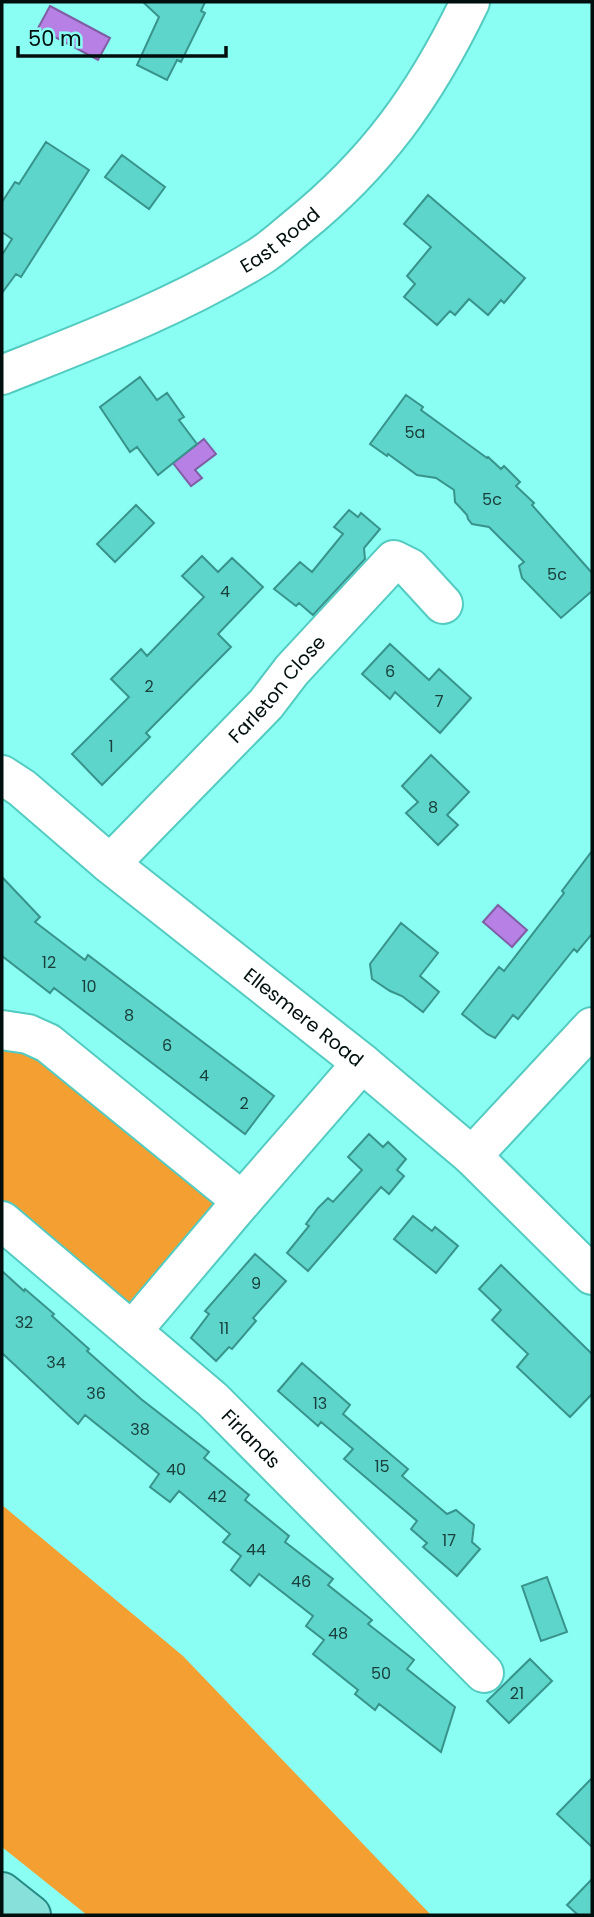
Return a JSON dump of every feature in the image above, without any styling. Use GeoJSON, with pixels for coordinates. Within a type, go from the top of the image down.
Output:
{"type":"FeatureCollection","features":[{"type":"Feature","properties":{"kind":"main road"},"geometry":{"type":"LineString","coordinates":[[2,1892],[31,1915]]}},
{"type":"Feature","properties":{"kind":"street","name":"East Road"},"geometry":{"type":"LineString","coordinates":[[2,375],[111,332],[191,296],[261,256],[311,216],[360,170],[405,117],[436,68],[470,2]]}},
{"type":"Feature","properties":{"kind":"street","name":"Farleton Close"},"geometry":{"type":"LineString","coordinates":[[110,864],[266,704],[292,670],[394,560],[410,568],[443,604]]}},
{"type":"Feature","properties":{"kind":"street","name":"Ellesmere Road"},"geometry":{"type":"LineString","coordinates":[[2,775],[22,788],[110,864],[362,1063],[472,1156],[592,1275]]}},
{"type":"Feature","properties":{"kind":"street"},"geometry":{"type":"LineString","coordinates":[[472,1156],[592,1027]]}},
{"type":"Feature","properties":{"kind":"street"},"geometry":{"type":"LineString","coordinates":[[2,1030],[28,1034],[48,1044],[242,1201]]}},
{"type":"Feature","properties":{"kind":"street"},"geometry":{"type":"LineString","coordinates":[[132,1331],[362,1063]]}},
{"type":"Feature","properties":{"kind":"street","name":"Firlands"},"geometry":{"type":"LineString","coordinates":[[2,1221],[212,1400],[484,1673]]}},
{"type":"Feature","properties":{"kind":"shaded area"},"geometry":{"type":"Polygon","coordinates":[[[50,6],[110,38],[98,60],[38,28],[50,6]]]}},
{"type":"Feature","properties":{"kind":"shaded area"},"geometry":{"type":"Polygon","coordinates":[[[204,439],[216,454],[195,470],[202,478],[191,486],[173,463],[204,439]]]}},
{"type":"Feature","properties":{"kind":"shaded area"},"geometry":{"type":"Polygon","coordinates":[[[498,905],[527,930],[512,947],[483,922],[498,905]]]}},
{"type":"Feature","properties":{"kind":"shaded area"},"geometry":{"type":"Polygon","coordinates":[[[2,1030],[242,1201],[132,1331],[2,1221],[2,1030]]]}},
{"type":"Feature","properties":{"kind":"shaded area"},"geometry":{"type":"Polygon","coordinates":[[[2,1505],[183,1656],[431,1915],[87,1915],[2,1847],[2,1505]]]}},
{"type":"Feature","properties":{"kind":"building"},"geometry":{"type":"Polygon","coordinates":[[[143,2],[205,2],[201,11],[205,13],[181,62],[177,60],[167,80],[137,65],[159,17],[143,2]]]}},
{"type":"Feature","properties":{"kind":"building"},"geometry":{"type":"Polygon","coordinates":[[[46,142],[89,170],[21,277],[16,274],[2,293],[2,255],[12,239],[2,232],[2,202],[15,182],[19,184],[46,142]]]}},
{"type":"Feature","properties":{"kind":"building"},"geometry":{"type":"Polygon","coordinates":[[[122,155],[165,187],[149,209],[105,177],[122,155]]]}},
{"type":"Feature","properties":{"kind":"building"},"geometry":{"type":"Polygon","coordinates":[[[428,195],[525,278],[504,303],[501,300],[488,315],[469,299],[455,315],[450,311],[437,325],[404,297],[415,284],[407,276],[431,247],[404,224],[428,195]]]}},
{"type":"Feature","properties":{"kind":"building"},"geometry":{"type":"Polygon","coordinates":[[[140,377],[157,400],[167,393],[184,417],[179,420],[197,444],[158,475],[137,447],[130,452],[100,407],[140,377]]]}},
{"type":"Feature","properties":{"kind":"building"},"geometry":{"type":"Polygon","coordinates":[[[406,395],[423,407],[421,410],[501,469],[504,466],[520,482],[516,486],[534,503],[532,505],[592,573],[592,591],[561,618],[522,578],[519,566],[524,562],[489,527],[472,524],[455,502],[454,490],[436,478],[417,475],[370,444],[406,395]]]}},
{"type":"Feature","properties":{"kind":"building"},"geometry":{"type":"Polygon","coordinates":[[[136,505],[154,523],[115,562],[97,544],[136,505]]]}},
{"type":"Feature","properties":{"kind":"building"},"geometry":{"type":"Polygon","coordinates":[[[349,510],[358,517],[361,513],[380,529],[364,548],[365,559],[313,615],[299,603],[296,606],[274,589],[300,562],[312,572],[343,534],[334,527],[349,510]]]}},
{"type":"Feature","properties":{"kind":"building"},"geometry":{"type":"Polygon","coordinates":[[[202,556],[218,572],[232,558],[263,587],[218,634],[231,647],[146,733],[150,737],[102,785],[72,754],[129,697],[111,679],[141,649],[147,656],[204,597],[182,576],[202,556]]]}},
{"type":"Feature","properties":{"kind":"building"},"geometry":{"type":"Polygon","coordinates":[[[390,644],[429,680],[439,669],[471,698],[440,733],[395,692],[390,699],[362,674],[390,644]]]}},
{"type":"Feature","properties":{"kind":"building"},"geometry":{"type":"Polygon","coordinates":[[[431,755],[469,792],[447,815],[458,825],[438,845],[406,813],[418,802],[402,786],[431,755]]]}},
{"type":"Feature","properties":{"kind":"building"},"geometry":{"type":"Polygon","coordinates":[[[592,851],[592,934],[577,952],[574,949],[518,1019],[513,1015],[495,1038],[487,1034],[462,1014],[499,967],[504,971],[564,893],[562,891],[592,851]]]}},
{"type":"Feature","properties":{"kind":"building"},"geometry":{"type":"Polygon","coordinates":[[[2,877],[40,917],[35,922],[85,960],[88,955],[274,1096],[245,1134],[54,988],[50,993],[2,956],[2,877]]]}},
{"type":"Feature","properties":{"kind":"building"},"geometry":{"type":"Polygon","coordinates":[[[401,923],[438,953],[420,976],[439,992],[423,1012],[372,979],[370,964],[401,923]]]}},
{"type":"Feature","properties":{"kind":"building"},"geometry":{"type":"Polygon","coordinates":[[[369,1134],[383,1147],[388,1142],[406,1159],[397,1170],[404,1176],[389,1194],[381,1187],[308,1271],[287,1253],[309,1226],[306,1224],[318,1208],[328,1198],[333,1202],[362,1170],[348,1157],[369,1134]]]}},
{"type":"Feature","properties":{"kind":"building"},"geometry":{"type":"Polygon","coordinates":[[[413,1216],[432,1231],[435,1227],[458,1246],[436,1273],[394,1239],[413,1216]]]}},
{"type":"Feature","properties":{"kind":"building"},"geometry":{"type":"Polygon","coordinates":[[[255,1254],[286,1281],[253,1318],[256,1321],[232,1349],[229,1347],[216,1361],[191,1338],[209,1314],[205,1311],[255,1254]]]}},
{"type":"Feature","properties":{"kind":"building"},"geometry":{"type":"Polygon","coordinates":[[[501,1265],[592,1354],[592,1394],[570,1417],[517,1367],[528,1354],[492,1320],[501,1310],[479,1289],[501,1265]]]}},
{"type":"Feature","properties":{"kind":"building"},"geometry":{"type":"Polygon","coordinates":[[[2,1271],[54,1314],[52,1316],[89,1349],[87,1351],[141,1399],[209,1452],[204,1458],[249,1495],[245,1500],[289,1536],[285,1542],[333,1579],[328,1585],[372,1620],[368,1624],[414,1660],[407,1669],[455,1707],[441,1752],[379,1704],[375,1710],[355,1694],[358,1690],[313,1654],[324,1640],[306,1626],[313,1616],[259,1574],[250,1586],[231,1570],[241,1556],[223,1542],[230,1534],[179,1491],[170,1502],[150,1487],[159,1474],[85,1415],[78,1424],[2,1353],[2,1271]]]}},
{"type":"Feature","properties":{"kind":"building"},"geometry":{"type":"Polygon","coordinates":[[[302,1363],[350,1405],[343,1414],[408,1469],[402,1476],[447,1514],[456,1510],[474,1525],[472,1542],[480,1549],[457,1576],[423,1547],[427,1543],[411,1529],[417,1521],[344,1459],[353,1449],[321,1422],[318,1426],[278,1391],[302,1363]]]}},
{"type":"Feature","properties":{"kind":"building"},"geometry":{"type":"Polygon","coordinates":[[[547,1577],[567,1632],[541,1641],[522,1586],[547,1577]]]}},
{"type":"Feature","properties":{"kind":"building"},"geometry":{"type":"Polygon","coordinates":[[[530,1659],[552,1681],[509,1723],[487,1701],[530,1659]]]}},
{"type":"Feature","properties":{"kind":"building"},"geometry":{"type":"Polygon","coordinates":[[[592,1778],[592,1847],[557,1814],[592,1778]]]}},
{"type":"Feature","properties":{"kind":"building"},"geometry":{"type":"Polygon","coordinates":[[[592,1879],[592,1915],[578,1915],[567,1905],[592,1879]]]}}]}
